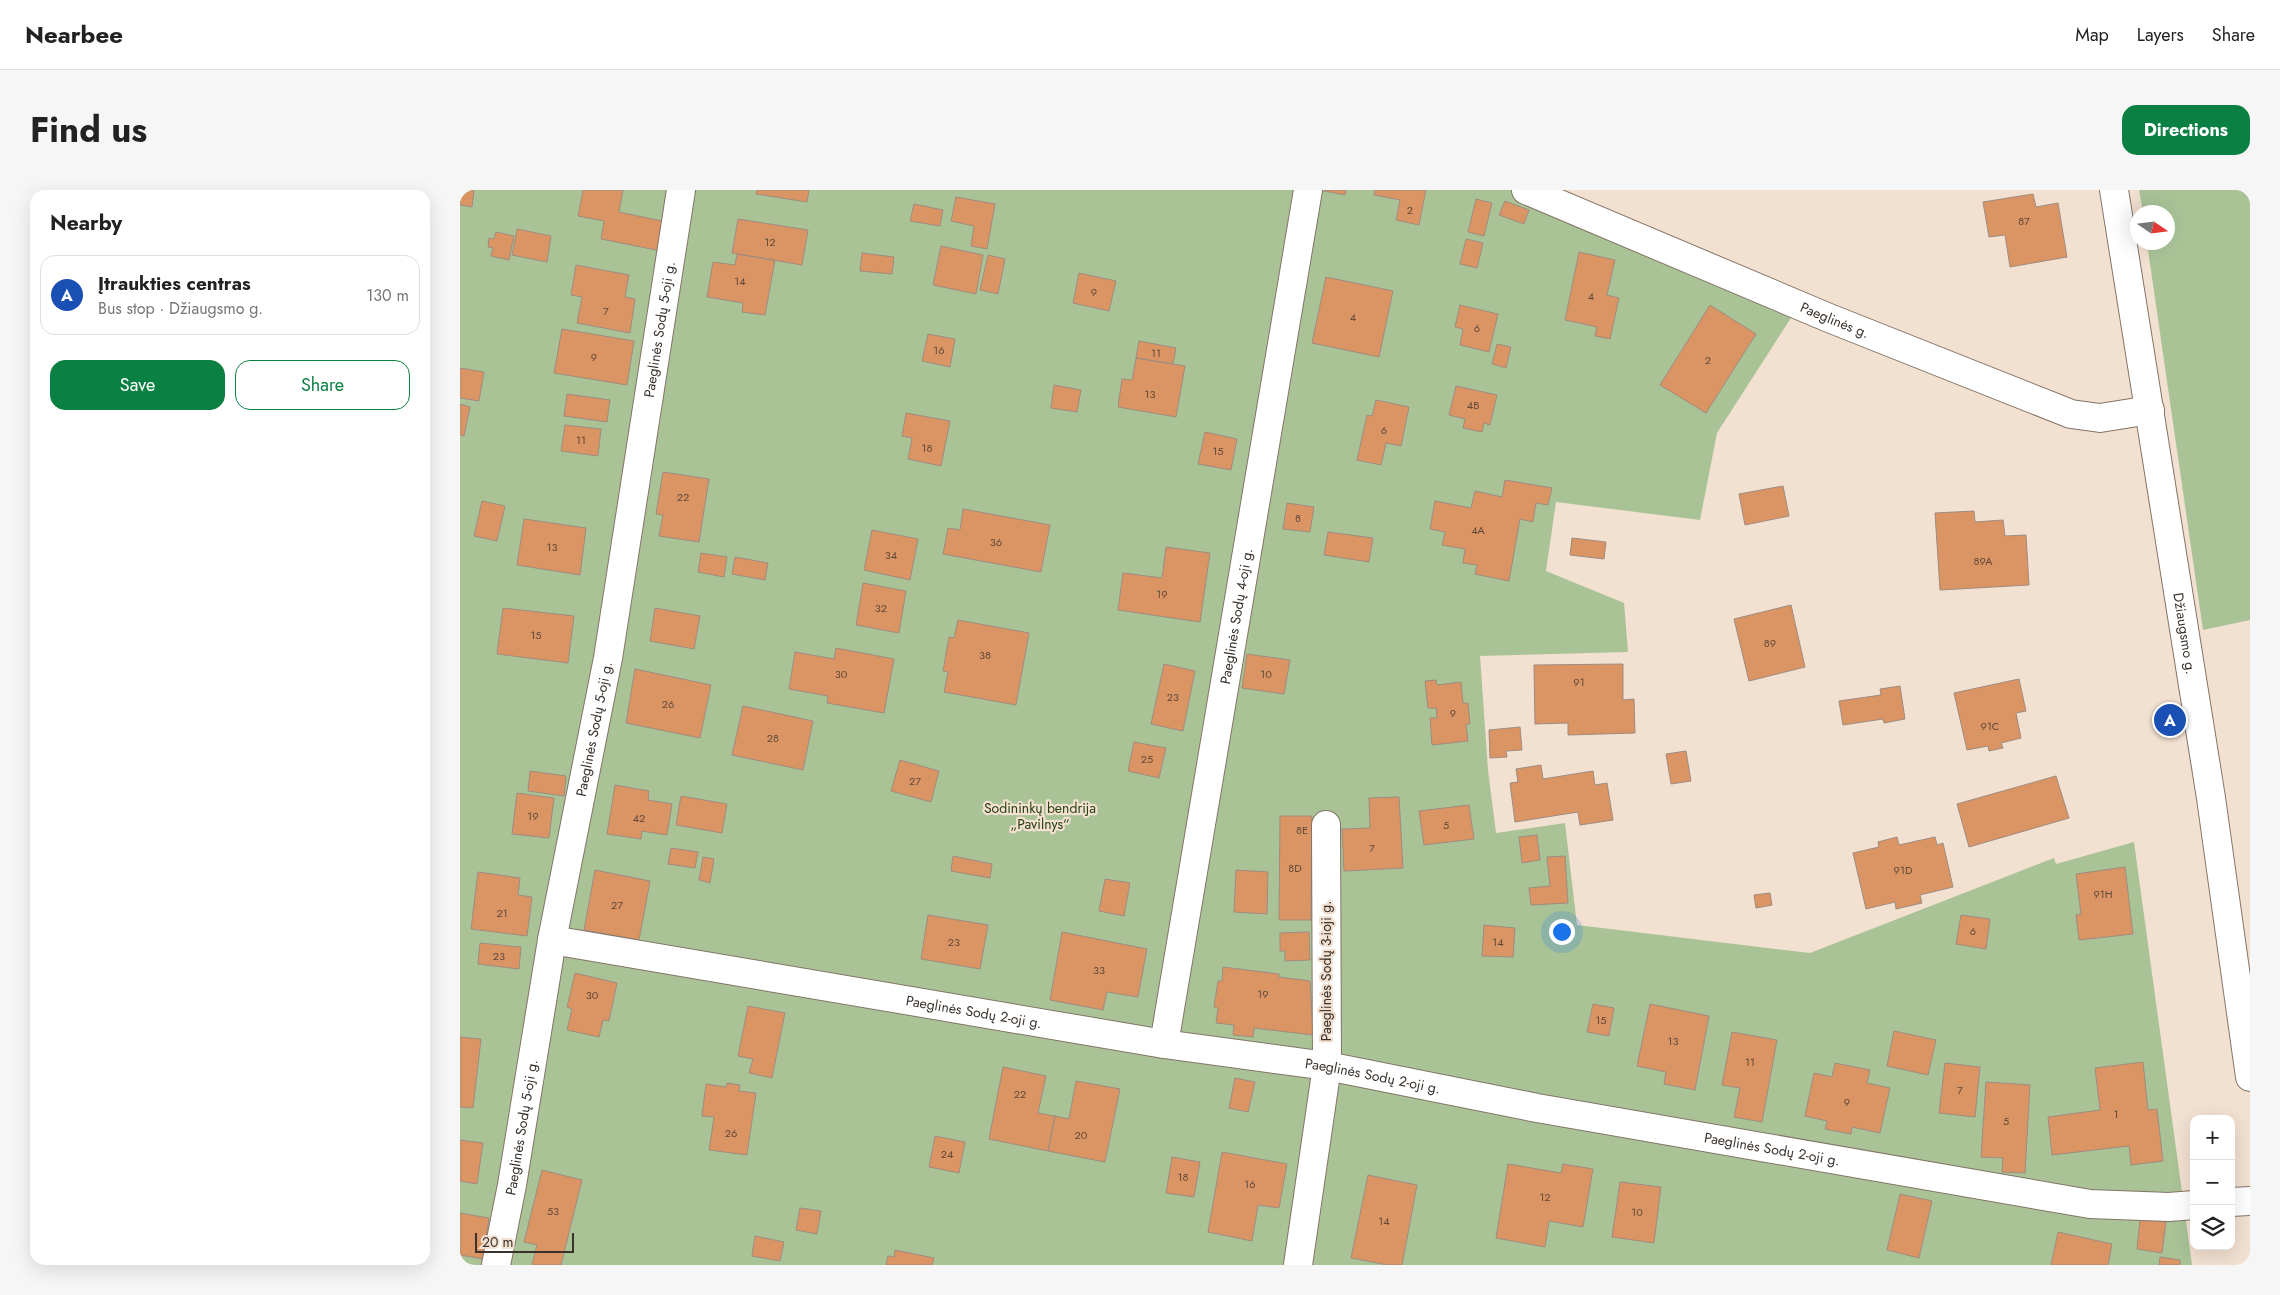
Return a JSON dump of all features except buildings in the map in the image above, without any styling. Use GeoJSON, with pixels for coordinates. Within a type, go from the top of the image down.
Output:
{"type":"FeatureCollection","features":[{"type":"Feature","properties":{"kind":"street","name":"Paeglinės Sodų 5-oji g."},"geometry":{"type":"LineString","coordinates":[[496,1265],[512,1185],[552,940],[608,658],[681,190]]}},
{"type":"Feature","properties":{"kind":"street","name":"Paeglinės Sodų 4-oji g."},"geometry":{"type":"LineString","coordinates":[[1164,1044],[1308,190]]}},
{"type":"Feature","properties":{"kind":"street","name":"Paeglinės g."},"geometry":{"type":"LineString","coordinates":[[1526,190],[1828,318],[2072,414],[2100,418],[2150,410]]}},
{"type":"Feature","properties":{"kind":"street","name":"Džiaugsmo g."},"geometry":{"type":"LineString","coordinates":[[2114,190],[2211,798],[2250,1077]]}},
{"type":"Feature","properties":{"kind":"street","name":"Paeglinės Sodų 3-ioji g."},"geometry":{"type":"LineString","coordinates":[[1298,1265],[1327,1066],[1326,825]]}},
{"type":"Feature","properties":{"kind":"street","name":"Paeglinės Sodų 2-oji g."},"geometry":{"type":"LineString","coordinates":[[552,940],[1164,1044],[1327,1066],[1546,1109],[2090,1204],[2169,1207],[2190,1205]]}},
{"type":"Feature","properties":{"kind":"street"},"geometry":{"type":"LineString","coordinates":[[2235,1202],[2250,1201]]}},
{"type":"Feature","properties":{"kind":"green space","name":"Sodininkų bendrija „Pavilnys“"},"geometry":{"type":"Polygon","coordinates":[[[460,190],[1557,190],[1807,293],[1717,433],[1700,520],[1556,502],[1546,571],[1624,603],[1628,652],[1480,656],[1488,770],[1496,833],[1565,823],[1577,925],[1810,953],[2054,858],[2056,864],[2134,842],[2192,1265],[460,1265],[460,190]]]}},
{"type":"Feature","properties":{"kind":"green space"},"geometry":{"type":"Polygon","coordinates":[[[2139,190],[2250,190],[2250,620],[2203,630],[2148,250],[2175,250],[2175,205],[2142,205],[2139,190]]]}},
{"type":"Feature","properties":{"kind":"place","name":"Įtraukties centras"},"geometry":{"type":"Point","coordinates":[2170,720]}}]}
